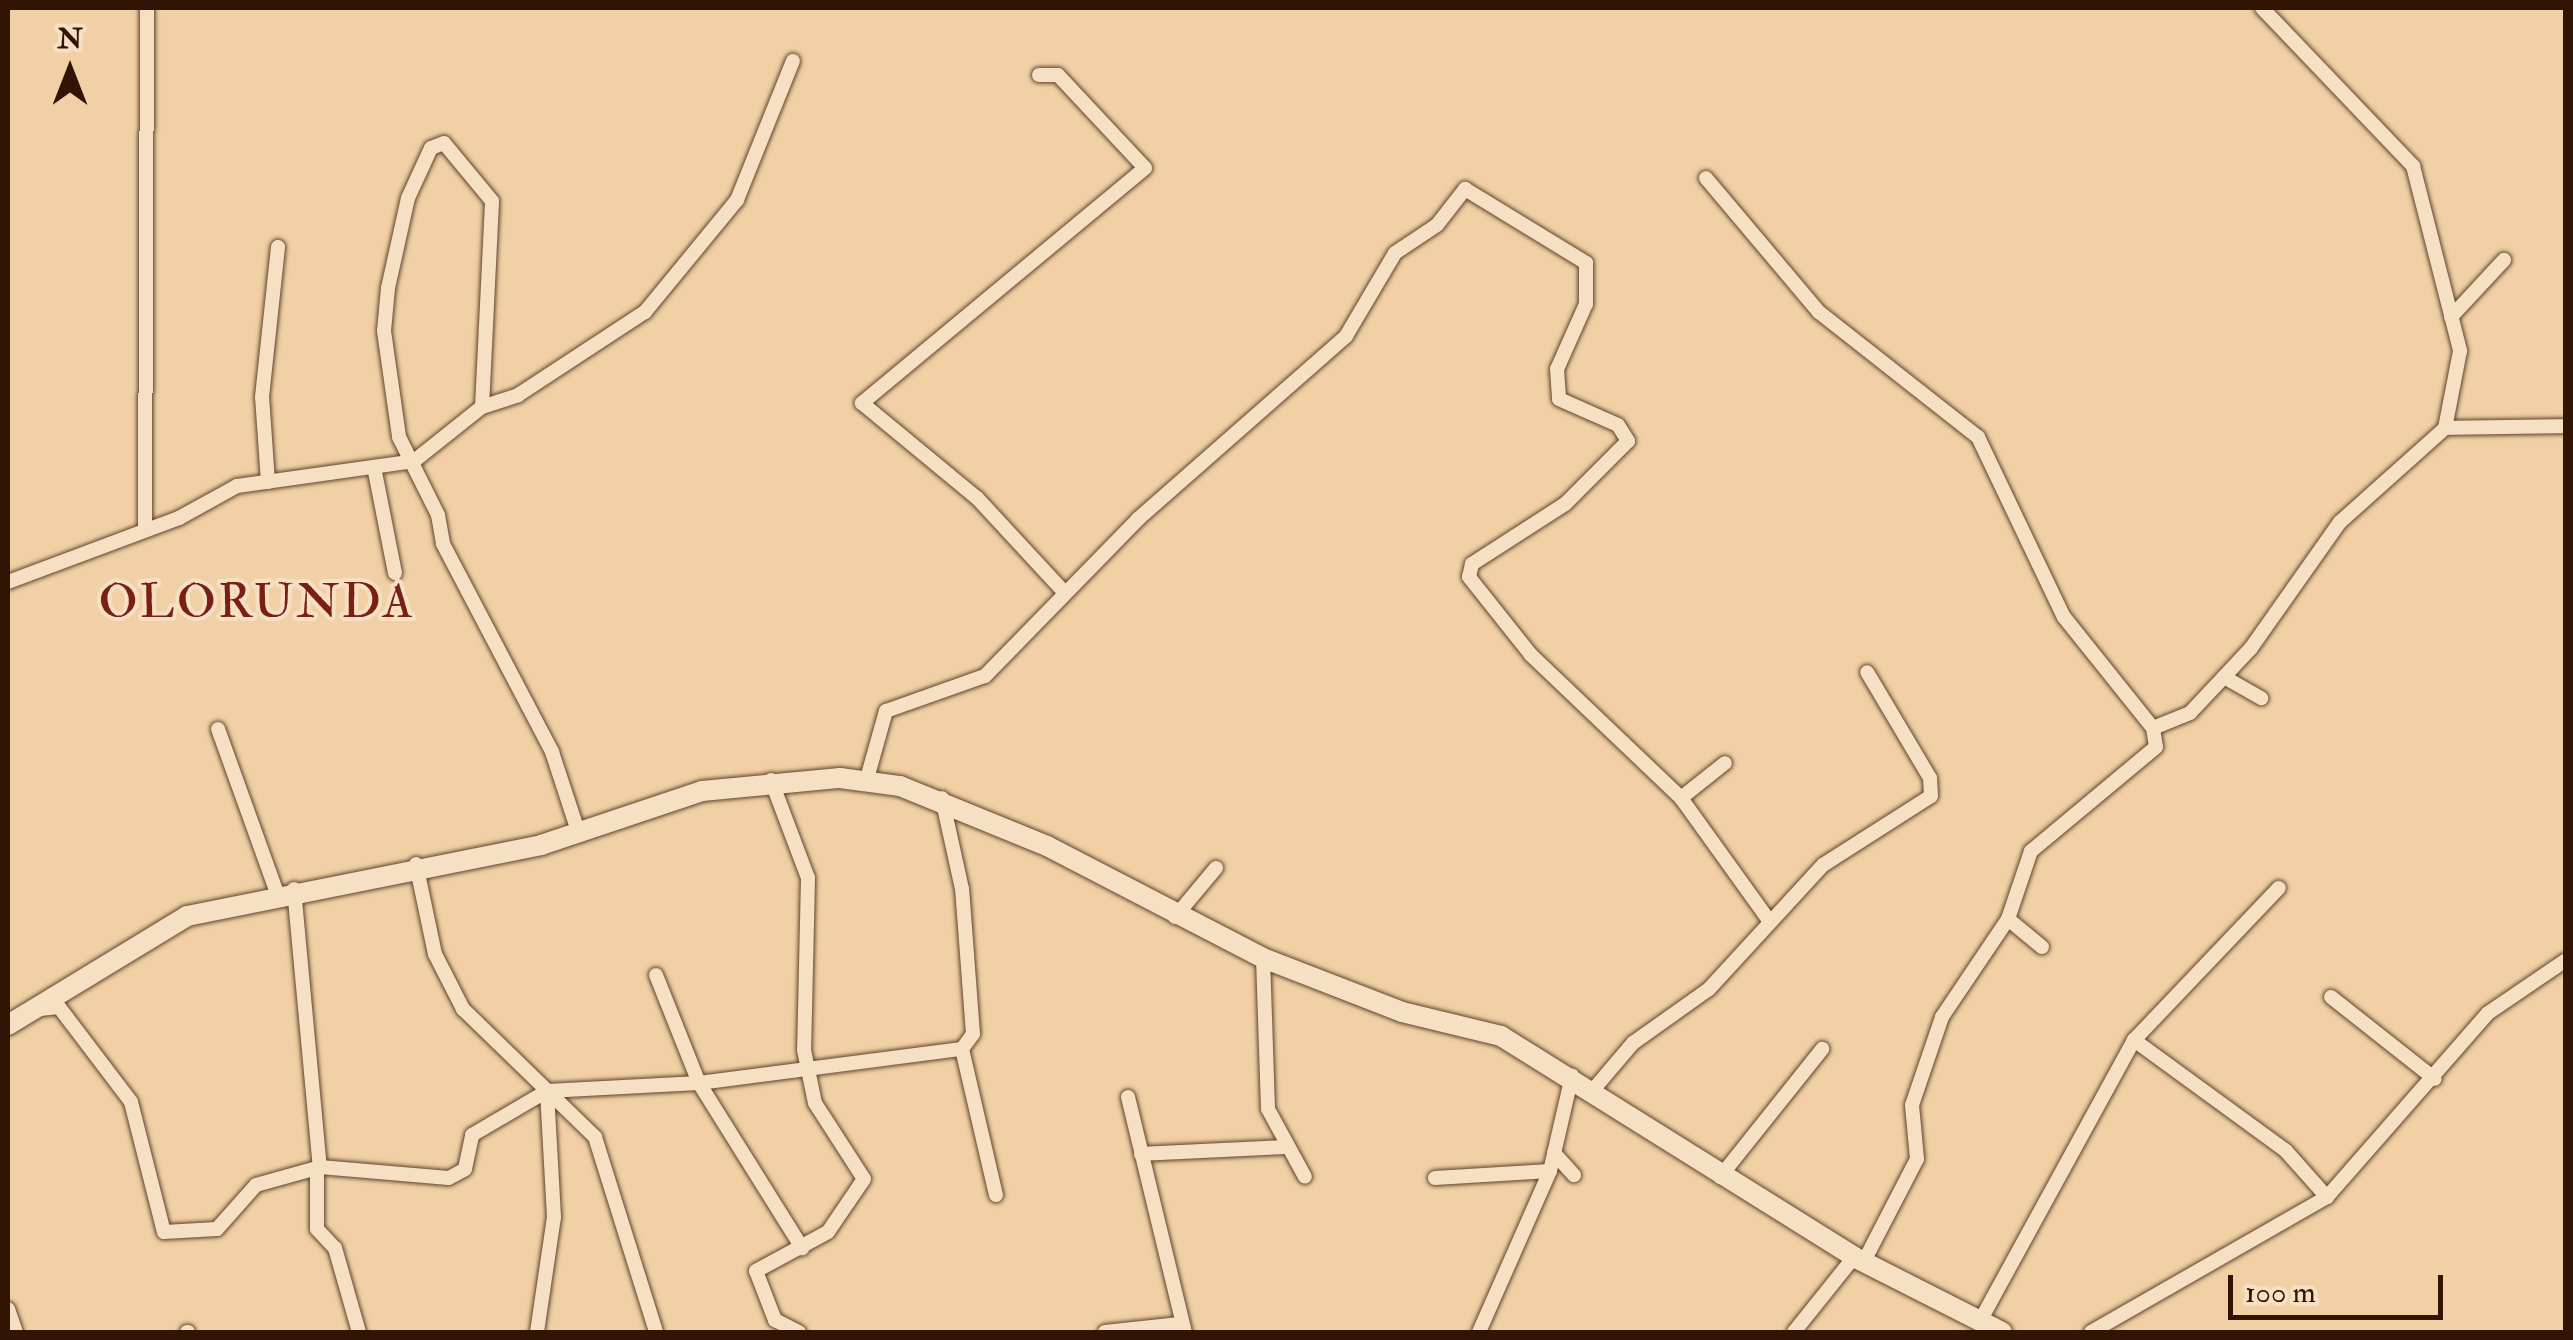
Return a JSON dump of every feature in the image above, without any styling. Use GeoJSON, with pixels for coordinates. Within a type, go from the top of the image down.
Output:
{"type":"FeatureCollection","features":[{"type":"Feature","properties":{"kind":"street"},"geometry":{"type":"LineString","coordinates":[[145,528],[147,8]]}},
{"type":"Feature","properties":{"kind":"street"},"geometry":{"type":"LineString","coordinates":[[2153,728],[2190,713],[2224,677],[2340,522],[2445,428],[2460,351],[2413,166],[2262,8]]}},
{"type":"Feature","properties":{"kind":"street"},"geometry":{"type":"LineString","coordinates":[[8,582],[145,528],[222,491],[268,482],[374,472],[414,461],[482,407],[518,395],[662,296],[737,200],[793,61]]}},
{"type":"Feature","properties":{"kind":"street"},"geometry":{"type":"LineString","coordinates":[[1040,75],[1058,75],[1145,168],[862,403],[977,498],[1065,593]]}},
{"type":"Feature","properties":{"kind":"street"},"geometry":{"type":"LineString","coordinates":[[482,407],[492,201],[444,143],[432,148],[408,198],[384,330],[398,437],[414,461],[443,544],[552,752],[578,831]]}},
{"type":"Feature","properties":{"kind":"street"},"geometry":{"type":"LineString","coordinates":[[1706,178],[1819,312],[1978,437],[2064,617],[2153,728],[2156,747],[2031,851],[2008,919],[1942,1018],[1912,1106],[1917,1159],[1859,1260],[1794,1332]]}},
{"type":"Feature","properties":{"kind":"street"},"geometry":{"type":"LineString","coordinates":[[866,782],[886,712],[986,676],[1065,593],[1346,336],[1395,252],[1436,225],[1464,189],[1586,263],[1586,304],[1556,369],[1559,399],[1618,425],[1628,442],[1565,504],[1472,564],[1469,577],[1531,655],[1682,798],[1768,919]]}},
{"type":"Feature","properties":{"kind":"street"},"geometry":{"type":"LineString","coordinates":[[268,482],[262,397],[278,247]]}},
{"type":"Feature","properties":{"kind":"street"},"geometry":{"type":"LineString","coordinates":[[2451,316],[2504,260]]}},
{"type":"Feature","properties":{"kind":"street"},"geometry":{"type":"LineString","coordinates":[[2445,428],[2566,426]]}},
{"type":"Feature","properties":{"kind":"street"},"geometry":{"type":"LineString","coordinates":[[374,472],[395,573]]}},
{"type":"Feature","properties":{"kind":"street"},"geometry":{"type":"LineString","coordinates":[[1592,1090],[1633,1042],[1709,989],[1768,919],[1846,847],[1931,796],[1930,778],[1868,672]]}},
{"type":"Feature","properties":{"kind":"street"},"geometry":{"type":"LineString","coordinates":[[2224,677],[2261,698]]}},
{"type":"Feature","properties":{"kind":"street"},"geometry":{"type":"LineString","coordinates":[[218,729],[286,891],[318,1170],[317,1229],[335,1248],[358,1332]]}},
{"type":"Feature","properties":{"kind":"street"},"geometry":{"type":"LineString","coordinates":[[1682,798],[1725,763]]}},
{"type":"Feature","properties":{"kind":"street"},"geometry":{"type":"LineString","coordinates":[[771,780],[808,878],[808,1068],[815,1102],[864,1180],[828,1232],[756,1271],[775,1320],[799,1332]]}},
{"type":"Feature","properties":{"kind":"street"},"geometry":{"type":"LineString","coordinates":[[8,1024],[39,1009],[147,934],[286,891],[578,831],[702,791],[771,780],[866,782],[942,798],[1263,958],[1402,1012],[1501,1036],[1572,1076],[1720,1176],[1859,1260],[2002,1332]]}},
{"type":"Feature","properties":{"kind":"street"},"geometry":{"type":"LineString","coordinates":[[39,1009],[59,1007],[131,1102],[164,1232],[216,1229],[256,1185],[318,1170],[449,1178],[464,1170],[472,1134],[547,1092],[700,1084],[962,1048],[973,1034],[964,922],[942,798]]}},
{"type":"Feature","properties":{"kind":"street"},"geometry":{"type":"LineString","coordinates":[[416,864],[448,984],[490,1045],[595,1138],[656,1332]]}},
{"type":"Feature","properties":{"kind":"street"},"geometry":{"type":"LineString","coordinates":[[1175,917],[1216,868]]}},
{"type":"Feature","properties":{"kind":"street"},"geometry":{"type":"LineString","coordinates":[[1979,1322],[2134,1040],[2279,888]]}},
{"type":"Feature","properties":{"kind":"street"},"geometry":{"type":"LineString","coordinates":[[2008,919],[2042,947]]}},
{"type":"Feature","properties":{"kind":"street"},"geometry":{"type":"LineString","coordinates":[[1263,958],[1268,1109],[1284,1147],[1305,1177]]}},
{"type":"Feature","properties":{"kind":"street"},"geometry":{"type":"LineString","coordinates":[[2091,1332],[2327,1197],[2436,1079],[2488,1013],[2566,960]]}},
{"type":"Feature","properties":{"kind":"street"},"geometry":{"type":"LineString","coordinates":[[656,975],[700,1084],[802,1248]]}},
{"type":"Feature","properties":{"kind":"street"},"geometry":{"type":"LineString","coordinates":[[2331,997],[2436,1079]]}},
{"type":"Feature","properties":{"kind":"street"},"geometry":{"type":"LineString","coordinates":[[2134,1040],[2286,1151],[2327,1197]]}},
{"type":"Feature","properties":{"kind":"street"},"geometry":{"type":"LineString","coordinates":[[962,1048],[996,1195]]}},
{"type":"Feature","properties":{"kind":"street"},"geometry":{"type":"LineString","coordinates":[[1720,1176],[1822,1049]]}},
{"type":"Feature","properties":{"kind":"street"},"geometry":{"type":"LineString","coordinates":[[1479,1332],[1550,1171],[1572,1076]]}},
{"type":"Feature","properties":{"kind":"street"},"geometry":{"type":"LineString","coordinates":[[536,1332],[554,1216],[547,1092]]}},
{"type":"Feature","properties":{"kind":"street"},"geometry":{"type":"LineString","coordinates":[[1105,1332],[1183,1328],[1128,1097]]}},
{"type":"Feature","properties":{"kind":"street"},"geometry":{"type":"LineString","coordinates":[[1141,1154],[1284,1147]]}},
{"type":"Feature","properties":{"kind":"street"},"geometry":{"type":"LineString","coordinates":[[1554,1153],[1574,1175]]}},
{"type":"Feature","properties":{"kind":"street"},"geometry":{"type":"LineString","coordinates":[[1435,1178],[1550,1171]]}},
{"type":"Feature","properties":{"kind":"street"},"geometry":{"type":"LineString","coordinates":[[8,1309],[16,1332]]}},
{"type":"Feature","properties":{"kind":"district","name":"OLORUNDA"},"geometry":{"type":"Point","coordinates":[257,603]}}]}
